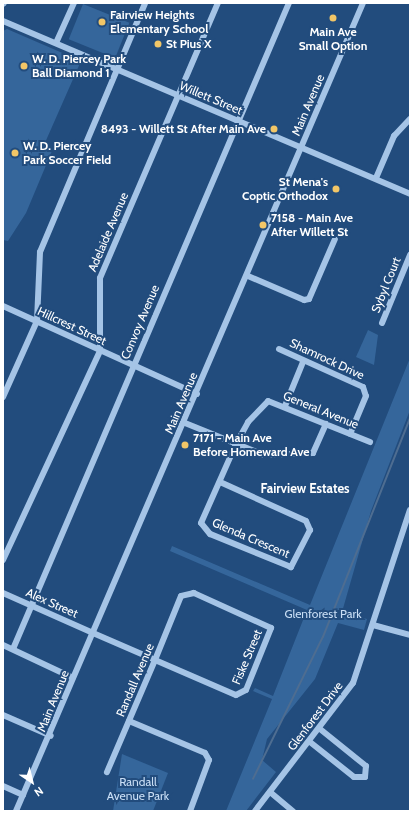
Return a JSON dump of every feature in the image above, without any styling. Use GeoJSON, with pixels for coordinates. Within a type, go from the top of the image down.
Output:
{"type":"FeatureCollection","features":[{"type":"Feature","properties":{"kind":"street"},"geometry":{"type":"LineString","coordinates":[[56,43],[74,3]]}},
{"type":"Feature","properties":{"kind":"street"},"geometry":{"type":"LineString","coordinates":[[3,397],[37,322],[40,252],[145,3]]}},
{"type":"Feature","properties":{"kind":"street","name":"Adelaide Avenue"},"geometry":{"type":"LineString","coordinates":[[3,560],[100,352],[100,278],[218,3]]}},
{"type":"Feature","properties":{"kind":"street","name":"Convoy Avenue"},"geometry":{"type":"LineString","coordinates":[[13,649],[289,3]]}},
{"type":"Feature","properties":{"kind":"street","name":"Main Avenue"},"geometry":{"type":"LineString","coordinates":[[16,811],[51,736],[93,633],[248,276],[364,3]]}},
{"type":"Feature","properties":{"kind":"street","name":"Willett Street"},"geometry":{"type":"LineString","coordinates":[[3,21],[117,69],[178,97],[303,146],[410,194]]}},
{"type":"Feature","properties":{"kind":"street"},"geometry":{"type":"LineString","coordinates":[[376,178],[394,136],[410,119]]}},
{"type":"Feature","properties":{"kind":"street"},"geometry":{"type":"LineString","coordinates":[[248,276],[304,300],[309,299],[335,239]]}},
{"type":"Feature","properties":{"kind":"street","name":"Sybyl Court"},"geometry":{"type":"LineString","coordinates":[[382,323],[410,255]]}},
{"type":"Feature","properties":{"kind":"street","name":"Hillcrest Street"},"geometry":{"type":"LineString","coordinates":[[3,306],[100,352],[197,394]]}},
{"type":"Feature","properties":{"kind":"street","name":"Shamrock Drive"},"geometry":{"type":"LineString","coordinates":[[279,349],[303,362],[364,387],[366,396],[350,434]]}},
{"type":"Feature","properties":{"kind":"street"},"geometry":{"type":"LineString","coordinates":[[285,406],[303,362]]}},
{"type":"Feature","properties":{"kind":"street","name":"General Avenue"},"geometry":{"type":"LineString","coordinates":[[236,444],[265,401],[285,406],[370,442]]}},
{"type":"Feature","properties":{"kind":"street"},"geometry":{"type":"LineString","coordinates":[[185,422],[264,455],[290,452],[309,455],[326,424]]}},
{"type":"Feature","properties":{"kind":"street","name":"Glenda Crescent"},"geometry":{"type":"LineString","coordinates":[[220,482],[306,520],[310,530],[296,563],[285,566],[204,530],[201,524],[236,444]]}},
{"type":"Feature","properties":{"kind":"street","name":"Glenforest Drive"},"geometry":{"type":"LineString","coordinates":[[255,811],[320,729],[353,683],[410,510]]}},
{"type":"Feature","properties":{"kind":"street","name":"Alex Street"},"geometry":{"type":"LineString","coordinates":[[3,593],[155,660],[242,695]]}},
{"type":"Feature","properties":{"kind":"street","name":"Fiske Street"},"geometry":{"type":"LineString","coordinates":[[181,596],[194,593],[271,628],[242,695]]}},
{"type":"Feature","properties":{"kind":"street","name":"Randall Avenue"},"geometry":{"type":"LineString","coordinates":[[107,772],[181,596]]}},
{"type":"Feature","properties":{"kind":"street"},"geometry":{"type":"LineString","coordinates":[[373,625],[410,635]]}},
{"type":"Feature","properties":{"kind":"street"},"geometry":{"type":"LineString","coordinates":[[3,645],[74,678]]}},
{"type":"Feature","properties":{"kind":"street"},"geometry":{"type":"LineString","coordinates":[[3,715],[51,736]]}},
{"type":"Feature","properties":{"kind":"street"},"geometry":{"type":"LineString","coordinates":[[129,721],[205,753],[209,760],[190,811]]}},
{"type":"Feature","properties":{"kind":"street"},"geometry":{"type":"LineString","coordinates":[[310,742],[354,777],[365,777],[366,766],[320,729]]}},
{"type":"Feature","properties":{"kind":"street"},"geometry":{"type":"LineString","coordinates":[[3,786],[23,795]]}},
{"type":"Feature","properties":{"kind":"street"},"geometry":{"type":"LineString","coordinates":[[270,792],[293,811]]}},
{"type":"Feature","properties":{"kind":"green space","name":"Fairview Heights Elementary School"},"geometry":{"type":"Polygon","coordinates":[[[83,4],[129,23],[115,58],[69,39],[83,4]]]}},
{"type":"Feature","properties":{"kind":"green space"},"geometry":{"type":"Polygon","coordinates":[[[7,29],[81,61],[44,145],[52,151],[26,213],[8,241],[3,240],[3,31],[7,29]]]}},
{"type":"Feature","properties":{"kind":"green space"},"geometry":{"type":"Polygon","coordinates":[[[368,330],[378,335],[374,365],[356,357],[368,330]]]}},
{"type":"Feature","properties":{"kind":"green space","name":"Glenforest Park"},"geometry":{"type":"Polygon","coordinates":[[[410,358],[410,410],[371,511],[342,612],[367,619],[364,630],[338,623],[315,679],[267,739],[262,760],[276,772],[246,811],[226,811],[272,699],[253,691],[255,688],[273,696],[307,610],[170,551],[172,546],[310,605],[410,358]]]}},
{"type":"Feature","properties":{"kind":"green space","name":"Randall Avenue Park"},"geometry":{"type":"Polygon","coordinates":[[[122,754],[168,773],[153,811],[113,811],[122,754]]]}},
{"type":"Feature","properties":{"kind":"waterway"},"geometry":{"type":"LineString","coordinates":[[253,779],[323,637],[410,418]]}},
{"type":"Feature","properties":{"kind":"place","name":"Main Ave Small Option"},"geometry":{"type":"Point","coordinates":[333,18]}},
{"type":"Feature","properties":{"kind":"place","name":"Fairview Heights Elementary School"},"geometry":{"type":"Point","coordinates":[102,22]}},
{"type":"Feature","properties":{"kind":"place","name":"St Pius X"},"geometry":{"type":"Point","coordinates":[158,44]}},
{"type":"Feature","properties":{"kind":"place","name":"W. D. Piercey Park Ball Diamond 1"},"geometry":{"type":"Point","coordinates":[24,66]}},
{"type":"Feature","properties":{"kind":"place","name":"8493 - Willett St After Main Ave"},"geometry":{"type":"Point","coordinates":[274,129]}},
{"type":"Feature","properties":{"kind":"place","name":"W. D. Piercey Park Soccer Field"},"geometry":{"type":"Point","coordinates":[15,153]}},
{"type":"Feature","properties":{"kind":"place","name":"St Mena's Coptic Orthodox"},"geometry":{"type":"Point","coordinates":[336,189]}},
{"type":"Feature","properties":{"kind":"place","name":"7158 - Main Ave After Willett St"},"geometry":{"type":"Point","coordinates":[263,225]}},
{"type":"Feature","properties":{"kind":"place","name":"7171 - Main Ave Before Homeward Ave"},"geometry":{"type":"Point","coordinates":[185,445]}},
{"type":"Feature","properties":{"kind":"district","name":"Fairview Estates"},"geometry":{"type":"Point","coordinates":[305,488]}}]}
